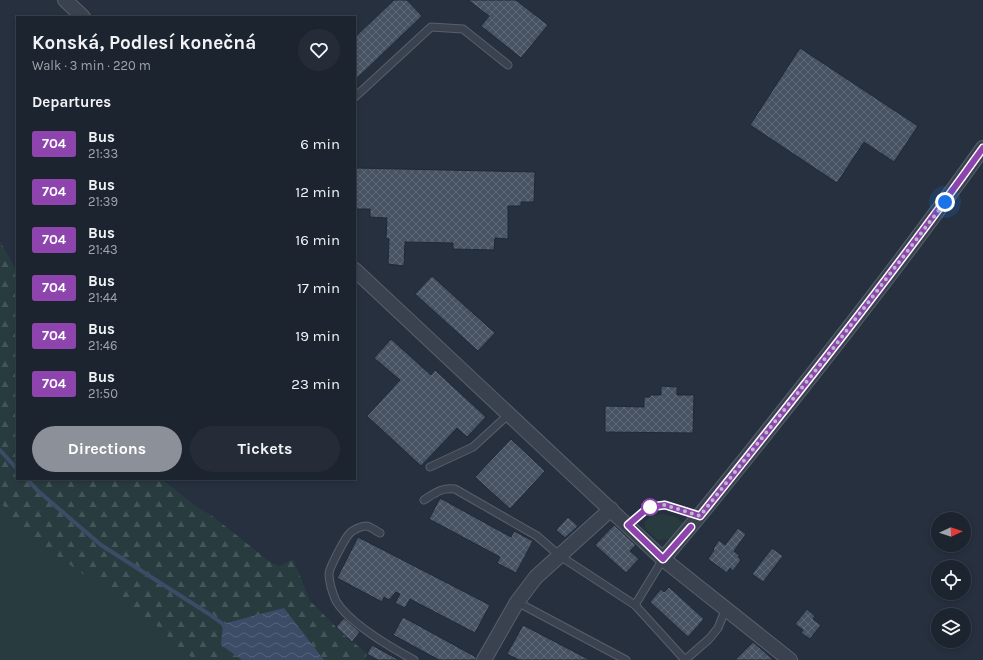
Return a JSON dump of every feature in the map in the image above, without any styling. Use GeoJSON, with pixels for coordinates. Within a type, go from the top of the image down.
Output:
{"type":"FeatureCollection","features":[{"type":"Feature","properties":{"kind":"street"},"geometry":{"type":"LineString","coordinates":[[65,0],[82,16]]}},
{"type":"Feature","properties":{"kind":"street"},"geometry":{"type":"LineString","coordinates":[[663,559],[700,516],[831,351],[945,202],[983,148]]}},
{"type":"Feature","properties":{"kind":"street"},"geometry":{"type":"LineString","coordinates":[[356,271],[663,559],[790,660]]}},
{"type":"Feature","properties":{"kind":"street"},"geometry":{"type":"LineString","coordinates":[[484,660],[517,602],[536,577],[611,509]]}},
{"type":"Feature","properties":{"kind":"lane"},"geometry":{"type":"LineString","coordinates":[[356,96],[431,27],[462,29],[508,65]]}},
{"type":"Feature","properties":{"kind":"lane"},"geometry":{"type":"LineString","coordinates":[[430,467],[473,447],[509,414]]}},
{"type":"Feature","properties":{"kind":"lane"},"geometry":{"type":"LineString","coordinates":[[424,500],[439,490],[447,488],[455,489],[537,536],[560,556],[635,605],[685,660],[714,634],[726,608]]}},
{"type":"Feature","properties":{"kind":"lane"},"geometry":{"type":"LineString","coordinates":[[628,525],[649,507],[665,505],[700,516]]}},
{"type":"Feature","properties":{"kind":"lane"},"geometry":{"type":"LineString","coordinates":[[380,533],[367,526],[360,527],[350,533],[331,567],[329,574],[331,585],[336,601],[346,614],[382,641],[414,660]]}},
{"type":"Feature","properties":{"kind":"lane"},"geometry":{"type":"LineString","coordinates":[[635,605],[663,559]]}},
{"type":"Feature","properties":{"kind":"lane"},"geometry":{"type":"LineString","coordinates":[[517,602],[626,660]]}},
{"type":"Feature","properties":{"kind":"green space"},"geometry":{"type":"Polygon","coordinates":[[[0,241],[16,270],[16,480],[163,480],[193,504],[215,518],[270,562],[279,566],[293,559],[310,601],[336,627],[367,654],[365,660],[324,660],[284,608],[221,645],[242,660],[195,660],[176,645],[152,621],[124,605],[105,589],[41,545],[17,524],[0,501],[0,241]]]}},
{"type":"Feature","properties":{"kind":"green space"},"geometry":{"type":"Polygon","coordinates":[[[0,501],[17,524],[41,545],[105,589],[124,605],[152,621],[176,645],[195,660],[0,660],[0,501]]]}},
{"type":"Feature","properties":{"kind":"green space"},"geometry":{"type":"Polygon","coordinates":[[[663,514],[675,517],[686,525],[673,539],[658,540],[645,529],[645,521],[652,516],[663,514]]]}},
{"type":"Feature","properties":{"kind":"water"},"geometry":{"type":"Polygon","coordinates":[[[284,608],[324,660],[242,660],[221,645],[223,624],[284,608]]]}},
{"type":"Feature","properties":{"kind":"building"},"geometry":{"type":"Polygon","coordinates":[[[394,0],[407,0],[422,16],[356,79],[356,36],[394,0]]]}},
{"type":"Feature","properties":{"kind":"building"},"geometry":{"type":"Polygon","coordinates":[[[468,0],[516,0],[548,25],[521,58],[481,26],[489,16],[468,0]]]}},
{"type":"Feature","properties":{"kind":"building"},"geometry":{"type":"Polygon","coordinates":[[[800,48],[918,126],[894,162],[864,142],[837,183],[750,125],[800,48]]]}},
{"type":"Feature","properties":{"kind":"building"},"geometry":{"type":"Polygon","coordinates":[[[356,168],[535,172],[534,202],[521,202],[521,206],[508,206],[508,239],[495,238],[494,250],[453,249],[453,243],[405,242],[404,266],[388,264],[389,239],[386,238],[387,218],[370,217],[370,209],[356,209],[356,168]]]}},
{"type":"Feature","properties":{"kind":"building"},"geometry":{"type":"Polygon","coordinates":[[[432,276],[495,333],[478,351],[415,294],[432,276]]]}},
{"type":"Feature","properties":{"kind":"building"},"geometry":{"type":"Polygon","coordinates":[[[391,339],[431,375],[435,370],[486,417],[467,437],[457,428],[421,466],[367,416],[400,380],[374,358],[391,339]]]}},
{"type":"Feature","properties":{"kind":"building"},"geometry":{"type":"Polygon","coordinates":[[[661,386],[677,387],[677,395],[694,395],[693,433],[605,432],[605,406],[644,407],[644,397],[650,397],[650,395],[661,395],[661,386]]]}},
{"type":"Feature","properties":{"kind":"building"},"geometry":{"type":"Polygon","coordinates":[[[511,439],[545,471],[510,509],[475,477],[511,439]]]}},
{"type":"Feature","properties":{"kind":"building"},"geometry":{"type":"Polygon","coordinates":[[[440,498],[511,537],[514,531],[533,541],[516,573],[497,563],[500,557],[429,519],[440,498]]]}},
{"type":"Feature","properties":{"kind":"building"},"geometry":{"type":"Polygon","coordinates":[[[568,517],[578,526],[565,538],[556,530],[568,517]]]}},
{"type":"Feature","properties":{"kind":"building"},"geometry":{"type":"Polygon","coordinates":[[[614,525],[636,545],[630,551],[639,559],[626,573],[595,545],[614,525]]]}},
{"type":"Feature","properties":{"kind":"building"},"geometry":{"type":"Polygon","coordinates":[[[738,528],[746,534],[734,551],[740,556],[738,557],[741,560],[733,571],[730,568],[727,573],[708,559],[719,540],[725,545],[738,528]]]}},
{"type":"Feature","properties":{"kind":"building"},"geometry":{"type":"Polygon","coordinates":[[[358,537],[490,605],[475,633],[410,599],[405,608],[395,603],[400,594],[396,592],[389,600],[384,597],[382,602],[337,578],[358,537]]]}},
{"type":"Feature","properties":{"kind":"building"},"geometry":{"type":"Polygon","coordinates":[[[772,548],[783,556],[763,582],[752,574],[772,548]]]}},
{"type":"Feature","properties":{"kind":"building"},"geometry":{"type":"Polygon","coordinates":[[[669,587],[704,619],[688,637],[650,602],[661,589],[664,592],[669,587]]]}},
{"type":"Feature","properties":{"kind":"building"},"geometry":{"type":"Polygon","coordinates":[[[807,609],[815,616],[813,619],[821,625],[810,639],[801,633],[803,630],[795,624],[807,609]]]}},
{"type":"Feature","properties":{"kind":"building"},"geometry":{"type":"Polygon","coordinates":[[[403,617],[476,657],[476,660],[439,660],[393,635],[403,617]]]}},
{"type":"Feature","properties":{"kind":"building"},"geometry":{"type":"Polygon","coordinates":[[[344,618],[360,632],[352,642],[336,627],[344,618]]]}},
{"type":"Feature","properties":{"kind":"building"},"geometry":{"type":"Polygon","coordinates":[[[523,625],[590,660],[519,660],[507,654],[523,625]]]}},
{"type":"Feature","properties":{"kind":"building"},"geometry":{"type":"Polygon","coordinates":[[[753,642],[759,647],[773,660],[735,660],[753,642]]]}},
{"type":"Feature","properties":{"kind":"building"},"geometry":{"type":"Polygon","coordinates":[[[372,645],[399,660],[378,660],[367,654],[372,645]]]}},
{"type":"Feature","properties":{"kind":"waterway"},"geometry":{"type":"LineString","coordinates":[[0,450],[16,468]]}},
{"type":"Feature","properties":{"kind":"waterway"},"geometry":{"type":"LineString","coordinates":[[28,480],[38,491],[101,545],[227,627]]}},
{"type":"Feature","properties":{"kind":"bus line","name":"704"},"geometry":{"type":"LineString","coordinates":[[691,527],[663,559],[628,525],[649,507],[665,505],[700,516],[831,351],[945,202],[983,148]]}},
{"type":"Feature","properties":{"kind":"route"},"geometry":{"type":"LineString","coordinates":[[650,507],[665,505],[700,516],[831,351],[945,202]]}}]}
